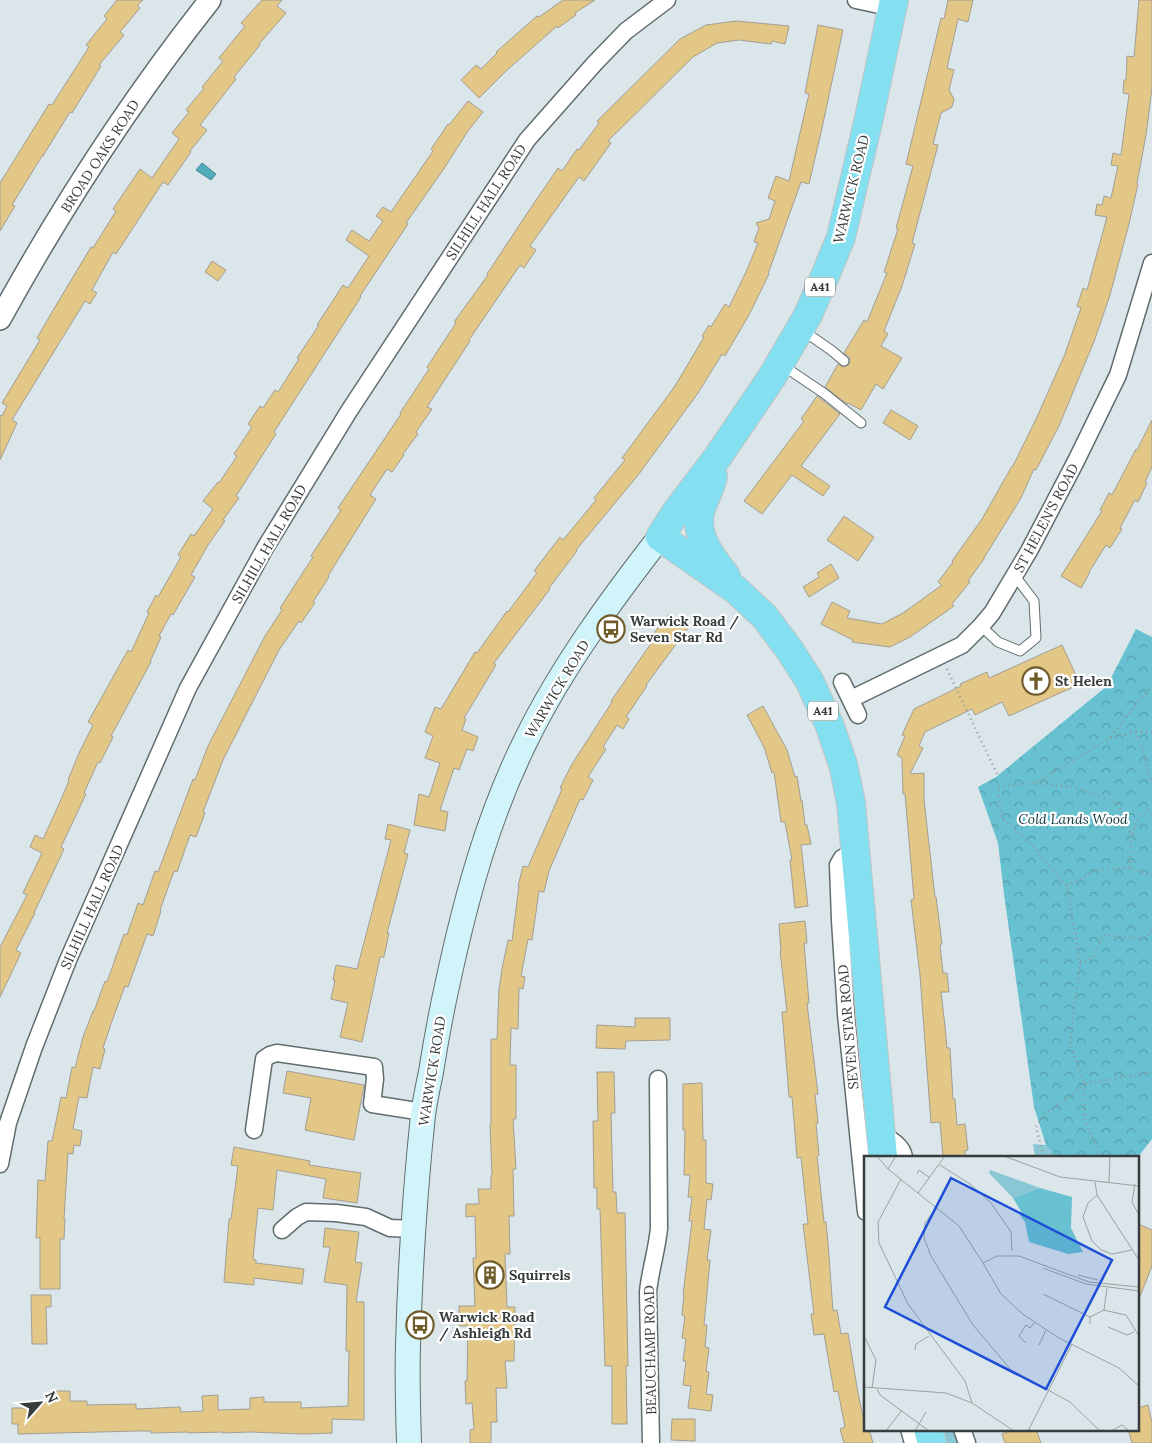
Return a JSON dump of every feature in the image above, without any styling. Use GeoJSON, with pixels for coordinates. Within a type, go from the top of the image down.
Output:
{"type":"FeatureCollection","features":[{"type":"Feature","properties":{"kind":"highway","name":"WARWICK ROAD"},"geometry":{"type":"LineString","coordinates":[[660,537],[676,512],[748,414],[780,364],[812,307],[841,236],[894,4]]}},
{"type":"Feature","properties":{"kind":"highway","name":"SEVEN STAR ROAD"},"geometry":{"type":"LineString","coordinates":[[717,458],[712,480],[700,513],[699,527],[710,556],[736,590]]}},
{"type":"Feature","properties":{"kind":"highway","name":"SEVEN STAR ROAD"},"geometry":{"type":"LineString","coordinates":[[660,537],[736,590],[764,616],[789,649],[810,682],[829,724],[843,764],[851,803],[882,1146]]}},
{"type":"Feature","properties":{"kind":"highway"},"geometry":{"type":"LineString","coordinates":[[928,1430],[932,1443]]}},
{"type":"Feature","properties":{"kind":"main road","name":"WARWICK ROAD"},"geometry":{"type":"LineString","coordinates":[[409,1443],[408,1347],[413,1229],[423,1112],[440,1017],[461,919],[480,854],[506,782],[527,738],[550,696],[612,600],[660,537]]}},
{"type":"Feature","properties":{"kind":"street","name":"BROAD OAKS ROAD"},"geometry":{"type":"LineString","coordinates":[[0,319],[30,265],[101,152],[174,44],[210,0]]}},
{"type":"Feature","properties":{"kind":"street","name":"SILHILL HALL ROAD"},"geometry":{"type":"LineString","coordinates":[[0,1164],[8,1123],[34,1047],[68,960],[188,688],[265,548],[350,411],[527,140],[626,31],[667,0]]}},
{"type":"Feature","properties":{"kind":"street"},"geometry":{"type":"LineString","coordinates":[[856,0],[894,4]]}},
{"type":"Feature","properties":{"kind":"street","name":"ST HELEN'S ROAD"},"geometry":{"type":"LineString","coordinates":[[851,699],[962,645],[992,613],[1015,576],[1076,461],[1118,375],[1152,263]]}},
{"type":"Feature","properties":{"kind":"street"},"geometry":{"type":"LineString","coordinates":[[842,682],[858,715]]}},
{"type":"Feature","properties":{"kind":"street","name":"SEVEN STAR ROAD"},"geometry":{"type":"LineString","coordinates":[[855,851],[842,858],[838,865],[838,874],[846,1014],[864,1192]]}},
{"type":"Feature","properties":{"kind":"street"},"geometry":{"type":"LineString","coordinates":[[254,1130],[264,1059],[277,1053],[374,1066],[375,1079],[372,1104],[423,1112]]}},
{"type":"Feature","properties":{"kind":"street","name":"BEAUCHAMP ROAD"},"geometry":{"type":"LineString","coordinates":[[651,1443],[648,1292],[649,1277],[658,1242],[659,1228],[658,1079]]}},
{"type":"Feature","properties":{"kind":"street","name":"SEVEN STAR ROAD"},"geometry":{"type":"LineString","coordinates":[[882,1146],[897,1144],[903,1151],[904,1156]]}},
{"type":"Feature","properties":{"kind":"street"},"geometry":{"type":"LineString","coordinates":[[282,1230],[306,1212],[366,1217],[390,1228],[413,1229]]}},
{"type":"Feature","properties":{"kind":"street"},"geometry":{"type":"LineString","coordinates":[[909,1430],[913,1443]]}},
{"type":"Feature","properties":{"kind":"street"},"geometry":{"type":"LineString","coordinates":[[962,1430],[966,1443]]}},
{"type":"Feature","properties":{"kind":"lane"},"geometry":{"type":"LineString","coordinates":[[800,329],[844,361]]}},
{"type":"Feature","properties":{"kind":"lane"},"geometry":{"type":"LineString","coordinates":[[780,364],[825,394],[861,423]]}},
{"type":"Feature","properties":{"kind":"lane"},"geometry":{"type":"LineString","coordinates":[[981,626],[998,642],[1020,651],[1036,638],[1034,601],[1015,576]]}},
{"type":"Feature","properties":{"kind":"path"},"geometry":{"type":"LineString","coordinates":[[942,656],[998,776]]}},
{"type":"Feature","properties":{"kind":"path"},"geometry":{"type":"LineString","coordinates":[[1110,738],[1137,702],[1152,687]]}},
{"type":"Feature","properties":{"kind":"path"},"geometry":{"type":"LineString","coordinates":[[1136,732],[1152,786]]}},
{"type":"Feature","properties":{"kind":"path"},"geometry":{"type":"LineString","coordinates":[[1035,783],[1110,738],[1136,732],[1152,732]]}},
{"type":"Feature","properties":{"kind":"path"},"geometry":{"type":"LineString","coordinates":[[1096,1156],[1098,1152],[1085,1120],[1085,1084],[1070,1043],[1080,962],[1067,886],[1029,842],[1001,817],[998,787],[1035,783],[1080,788],[1118,804],[1131,836]]}},
{"type":"Feature","properties":{"kind":"path"},"geometry":{"type":"LineString","coordinates":[[1130,868],[1131,836],[1139,816],[1152,808]]}},
{"type":"Feature","properties":{"kind":"path"},"geometry":{"type":"LineString","coordinates":[[1067,886],[1096,870],[1130,868],[1152,876]]}},
{"type":"Feature","properties":{"kind":"path"},"geometry":{"type":"LineString","coordinates":[[1080,962],[1092,958],[1103,935],[1144,939],[1152,930]]}},
{"type":"Feature","properties":{"kind":"path"},"geometry":{"type":"LineString","coordinates":[[1042,1151],[1036,1127],[1046,1112],[1063,1102],[1085,1084],[1152,1072]]}},
{"type":"Feature","properties":{"kind":"shaded area"},"geometry":{"type":"Polygon","coordinates":[[[202,163],[216,174],[211,180],[196,170],[202,163]]]}},
{"type":"Feature","properties":{"kind":"shaded area"},"geometry":{"type":"Polygon","coordinates":[[[1033,1144],[1046,1145],[1055,1156],[1035,1156],[1033,1144]]]}},
{"type":"Feature","properties":{"kind":"shaded area"},"geometry":{"type":"Polygon","coordinates":[[[938,1430],[957,1430],[961,1443],[942,1443],[938,1430]]]}},
{"type":"Feature","properties":{"kind":"green space","name":"Cold Lands Wood"},"geometry":{"type":"Polygon","coordinates":[[[1136,629],[1152,637],[1152,1139],[1139,1156],[1055,1156],[1046,1145],[1034,1107],[998,843],[978,787],[996,777],[1107,686],[1136,629]]]}},
{"type":"Feature","properties":{"kind":"building"},"geometry":{"type":"Polygon","coordinates":[[[117,0],[143,0],[137,6],[140,8],[120,32],[124,35],[99,65],[101,66],[72,113],[70,112],[42,156],[12,205],[15,206],[0,231],[0,183],[49,104],[52,105],[89,47],[86,45],[107,19],[104,16],[117,0]]]}},
{"type":"Feature","properties":{"kind":"building"},"geometry":{"type":"Polygon","coordinates":[[[262,0],[282,0],[277,6],[286,13],[259,44],[234,77],[236,79],[200,125],[207,130],[190,151],[168,185],[163,182],[116,254],[113,252],[92,290],[97,293],[90,304],[85,301],[12,420],[17,423],[0,460],[0,415],[2,416],[7,406],[2,403],[40,340],[37,338],[91,247],[93,248],[116,211],[113,209],[140,169],[152,178],[179,139],[172,133],[189,112],[186,110],[223,61],[219,58],[245,26],[241,23],[262,0]]]}},
{"type":"Feature","properties":{"kind":"building"},"geometry":{"type":"Polygon","coordinates":[[[563,0],[595,0],[575,13],[576,15],[558,28],[557,26],[479,98],[461,80],[476,65],[481,69],[496,52],[537,16],[539,17],[563,0]]]}},
{"type":"Feature","properties":{"kind":"building"},"geometry":{"type":"Polygon","coordinates":[[[948,0],[973,0],[968,22],[958,19],[947,68],[954,70],[949,90],[954,99],[952,107],[941,113],[933,144],[938,145],[912,243],[915,244],[902,286],[884,331],[888,334],[881,346],[902,358],[883,389],[876,384],[861,410],[847,404],[825,387],[838,364],[843,367],[849,365],[850,358],[844,353],[864,320],[867,322],[887,273],[884,272],[898,229],[896,228],[913,166],[906,164],[941,18],[944,19],[948,0]]]}},
{"type":"Feature","properties":{"kind":"building"},"geometry":{"type":"Polygon","coordinates":[[[1139,0],[1152,0],[1152,88],[1138,184],[1110,295],[1095,339],[1059,426],[1036,470],[1034,469],[1021,498],[984,559],[968,581],[970,582],[952,604],[954,606],[910,637],[890,647],[852,642],[853,640],[821,624],[832,602],[850,611],[847,618],[882,624],[903,613],[942,585],[938,582],[982,519],[1013,466],[1037,417],[1065,354],[1081,308],[1077,306],[1083,288],[1087,290],[1107,217],[1095,215],[1097,204],[1102,205],[1104,196],[1111,198],[1118,166],[1111,165],[1113,153],[1121,155],[1129,94],[1123,93],[1124,80],[1126,80],[1127,56],[1134,57],[1139,0]]]}},
{"type":"Feature","properties":{"kind":"building"},"geometry":{"type":"Polygon","coordinates":[[[736,21],[789,26],[785,44],[772,41],[771,44],[739,40],[717,43],[693,57],[608,141],[611,143],[584,181],[579,177],[530,246],[536,250],[524,268],[520,265],[469,340],[427,407],[432,409],[416,432],[418,434],[392,472],[387,469],[370,495],[376,499],[328,576],[313,602],[315,603],[301,623],[299,621],[279,650],[223,760],[203,812],[205,813],[196,837],[190,835],[177,872],[174,871],[153,936],[147,934],[128,987],[125,986],[111,1024],[103,1048],[105,1049],[100,1069],[93,1067],[87,1098],[79,1097],[73,1129],[82,1131],[80,1146],[74,1145],[73,1154],[68,1153],[64,1239],[60,1239],[60,1289],[40,1289],[40,1238],[36,1238],[38,1180],[45,1181],[48,1141],[52,1141],[61,1097],[66,1098],[72,1067],[75,1068],[83,1037],[93,1011],[105,981],[107,982],[124,934],[127,935],[138,903],[143,905],[155,871],[158,872],[193,779],[195,780],[208,746],[265,636],[282,610],[280,608],[341,510],[338,508],[429,369],[427,367],[456,323],[454,322],[488,275],[558,168],[562,171],[577,149],[579,150],[599,123],[597,121],[680,39],[706,25],[736,21]]]}},
{"type":"Feature","properties":{"kind":"building"},"geometry":{"type":"Polygon","coordinates":[[[818,25],[843,30],[809,184],[801,182],[769,274],[749,315],[725,356],[722,354],[698,393],[639,474],[576,550],[550,589],[494,663],[496,665],[464,718],[466,719],[462,730],[478,737],[473,751],[467,749],[459,770],[454,768],[440,810],[448,812],[445,831],[414,825],[419,794],[429,797],[440,763],[425,758],[433,736],[425,732],[435,707],[441,709],[475,652],[477,653],[537,573],[534,571],[560,537],[563,540],[596,500],[594,498],[625,460],[622,458],[675,386],[709,325],[711,327],[725,304],[729,307],[758,243],[754,242],[759,228],[756,223],[769,219],[775,201],[768,198],[776,176],[789,181],[809,94],[805,93],[818,25]]]}},
{"type":"Feature","properties":{"kind":"building"},"geometry":{"type":"Polygon","coordinates":[[[468,101],[483,112],[406,223],[408,224],[274,432],[276,434],[236,496],[239,498],[208,545],[191,575],[195,577],[159,636],[161,637],[151,662],[111,736],[113,737],[100,763],[98,762],[84,793],[86,794],[61,847],[64,849],[16,950],[21,953],[0,997],[0,947],[27,895],[23,893],[42,853],[30,847],[35,835],[43,839],[69,781],[79,753],[93,725],[88,722],[128,650],[131,652],[156,595],[158,597],[181,557],[178,555],[191,534],[194,536],[213,509],[203,501],[219,483],[237,456],[234,454],[252,427],[248,424],[260,406],[263,408],[275,390],[278,392],[343,285],[348,288],[369,256],[346,240],[352,230],[369,241],[383,221],[376,216],[383,207],[391,212],[433,151],[431,149],[448,124],[468,101]]]}},
{"type":"Feature","properties":{"kind":"building"},"geometry":{"type":"Polygon","coordinates":[[[212,261],[226,270],[218,281],[205,272],[212,261]]]}},
{"type":"Feature","properties":{"kind":"building"},"geometry":{"type":"Polygon","coordinates":[[[817,396],[840,414],[801,466],[830,486],[823,496],[792,475],[762,514],[744,501],[804,421],[801,419],[817,396]]]}},
{"type":"Feature","properties":{"kind":"building"},"geometry":{"type":"Polygon","coordinates":[[[891,410],[918,426],[910,440],[883,423],[891,410]]]}},
{"type":"Feature","properties":{"kind":"building"},"geometry":{"type":"Polygon","coordinates":[[[1152,420],[1152,467],[1145,482],[1147,483],[1138,502],[1135,500],[1120,528],[1122,529],[1110,548],[1106,545],[1081,588],[1061,576],[1102,511],[1100,510],[1109,493],[1112,495],[1152,420]]]}},
{"type":"Feature","properties":{"kind":"building"},"geometry":{"type":"Polygon","coordinates":[[[844,516],[874,537],[858,561],[827,540],[844,516]]]}},
{"type":"Feature","properties":{"kind":"building"},"geometry":{"type":"Polygon","coordinates":[[[831,564],[839,578],[809,597],[803,587],[819,577],[817,573],[831,564]]]}},
{"type":"Feature","properties":{"kind":"building"},"geometry":{"type":"Polygon","coordinates":[[[669,614],[688,628],[646,685],[626,717],[629,719],[623,729],[617,725],[603,747],[606,749],[588,777],[593,780],[583,800],[580,799],[549,871],[544,892],[539,891],[532,940],[528,939],[521,976],[525,977],[523,989],[519,988],[518,1029],[511,1028],[510,1065],[516,1065],[516,1119],[513,1119],[516,1169],[513,1169],[514,1216],[509,1216],[510,1254],[505,1254],[507,1307],[515,1307],[514,1361],[505,1361],[507,1388],[496,1388],[497,1422],[491,1422],[491,1443],[470,1443],[470,1430],[474,1429],[472,1403],[466,1404],[465,1381],[467,1381],[468,1326],[459,1326],[459,1306],[475,1306],[473,1258],[476,1258],[475,1216],[466,1217],[466,1204],[479,1204],[478,1189],[491,1189],[491,1039],[497,1039],[499,990],[508,940],[512,941],[518,886],[523,866],[528,867],[562,789],[560,788],[572,764],[611,701],[652,642],[649,639],[669,614]]]}},
{"type":"Feature","properties":{"kind":"building"},"geometry":{"type":"Polygon","coordinates":[[[1062,645],[1080,684],[1009,716],[1002,702],[975,715],[972,709],[925,732],[919,746],[923,748],[910,774],[924,773],[924,800],[942,944],[940,945],[943,973],[947,973],[949,992],[941,992],[947,1048],[950,1048],[953,1099],[955,1099],[957,1125],[965,1124],[968,1150],[965,1151],[965,1156],[943,1156],[940,1122],[931,1123],[920,975],[911,900],[914,899],[905,794],[903,794],[902,758],[897,755],[905,736],[902,735],[914,709],[961,686],[960,684],[987,672],[989,678],[1062,645]]]}},
{"type":"Feature","properties":{"kind":"building"},"geometry":{"type":"Polygon","coordinates":[[[763,706],[787,750],[795,777],[797,776],[805,825],[807,825],[811,844],[801,845],[808,906],[795,908],[790,860],[792,860],[785,822],[781,822],[774,772],[772,773],[764,747],[747,715],[763,706]]]}},
{"type":"Feature","properties":{"kind":"building"},"geometry":{"type":"Polygon","coordinates":[[[388,824],[410,830],[404,853],[408,854],[387,933],[389,933],[384,957],[380,957],[362,1042],[340,1037],[348,1003],[331,999],[335,980],[333,980],[336,965],[357,969],[391,840],[385,839],[388,824]]]}},
{"type":"Feature","properties":{"kind":"building"},"geometry":{"type":"Polygon","coordinates":[[[805,921],[807,943],[804,943],[809,1003],[807,1003],[818,1094],[815,1094],[818,1123],[816,1124],[819,1155],[817,1156],[824,1222],[826,1222],[833,1311],[837,1310],[841,1334],[848,1333],[864,1430],[869,1430],[873,1443],[844,1443],[840,1429],[845,1427],[838,1391],[834,1392],[824,1334],[814,1335],[811,1314],[814,1314],[803,1224],[808,1224],[801,1157],[797,1158],[792,1097],[789,1097],[782,1012],[787,1012],[779,924],[805,921]]]}},
{"type":"Feature","properties":{"kind":"building"},"geometry":{"type":"Polygon","coordinates":[[[635,1018],[670,1018],[670,1040],[626,1041],[625,1049],[596,1048],[597,1025],[635,1027],[635,1018]]]}},
{"type":"Feature","properties":{"kind":"building"},"geometry":{"type":"Polygon","coordinates":[[[287,1071],[364,1085],[354,1140],[305,1130],[311,1098],[283,1093],[287,1071]]]}},
{"type":"Feature","properties":{"kind":"building"},"geometry":{"type":"Polygon","coordinates":[[[597,1072],[614,1072],[615,1113],[611,1113],[613,1192],[616,1192],[617,1213],[625,1213],[628,1366],[626,1366],[627,1424],[612,1424],[612,1366],[605,1366],[600,1209],[597,1209],[597,1188],[594,1188],[593,1121],[598,1121],[597,1072]]]}},
{"type":"Feature","properties":{"kind":"building"},"geometry":{"type":"Polygon","coordinates":[[[702,1083],[703,1140],[706,1140],[706,1183],[713,1184],[711,1200],[707,1199],[704,1229],[711,1230],[707,1260],[710,1260],[704,1325],[707,1325],[705,1347],[709,1348],[706,1371],[709,1372],[706,1394],[713,1395],[711,1411],[688,1408],[691,1386],[683,1385],[686,1361],[683,1361],[686,1339],[682,1338],[685,1316],[682,1315],[692,1221],[689,1221],[692,1197],[688,1197],[690,1175],[684,1175],[683,1084],[702,1083]]]}},
{"type":"Feature","properties":{"kind":"building"},"geometry":{"type":"Polygon","coordinates":[[[234,1147],[310,1161],[309,1165],[361,1173],[357,1203],[323,1198],[326,1179],[277,1170],[273,1210],[258,1208],[253,1259],[256,1260],[256,1263],[304,1269],[302,1284],[254,1278],[254,1285],[224,1282],[229,1219],[231,1219],[238,1166],[231,1165],[234,1147]]]}},
{"type":"Feature","properties":{"kind":"building"},"geometry":{"type":"Polygon","coordinates":[[[1140,1225],[1152,1230],[1152,1266],[1140,1296],[1140,1225]]]}},
{"type":"Feature","properties":{"kind":"building"},"geometry":{"type":"Polygon","coordinates":[[[325,1228],[359,1232],[355,1262],[362,1263],[356,1302],[364,1302],[364,1420],[332,1419],[332,1433],[151,1433],[151,1431],[139,1431],[18,1434],[18,1424],[12,1424],[12,1408],[34,1408],[34,1402],[56,1401],[56,1391],[70,1391],[70,1401],[87,1401],[87,1405],[136,1404],[136,1409],[180,1407],[181,1412],[203,1411],[202,1396],[218,1395],[218,1410],[250,1409],[250,1398],[264,1397],[264,1402],[301,1402],[301,1408],[348,1406],[349,1351],[346,1351],[347,1285],[324,1282],[330,1247],[323,1247],[325,1228]]]}},
{"type":"Feature","properties":{"kind":"building"},"geometry":{"type":"Polygon","coordinates":[[[31,1295],[51,1295],[51,1307],[46,1307],[47,1344],[32,1344],[31,1295]]]}},
{"type":"Feature","properties":{"kind":"building"},"geometry":{"type":"Polygon","coordinates":[[[1148,1405],[1152,1422],[1152,1443],[1132,1443],[1128,1430],[1140,1430],[1140,1407],[1148,1405]]]}},
{"type":"Feature","properties":{"kind":"building"},"geometry":{"type":"Polygon","coordinates":[[[672,1419],[695,1419],[695,1441],[671,1440],[672,1419]]]}},
{"type":"Feature","properties":{"kind":"building"},"geometry":{"type":"Polygon","coordinates":[[[1012,1430],[1036,1430],[1041,1443],[1005,1443],[1002,1434],[1012,1430]]]}},
{"type":"Feature","properties":{"kind":"place","name":"Warwick Road / Seven Star Rd"},"geometry":{"type":"Point","coordinates":[611,629]}},
{"type":"Feature","properties":{"kind":"place","name":"St Helen"},"geometry":{"type":"Point","coordinates":[1036,681]}},
{"type":"Feature","properties":{"kind":"place","name":"Squirrels"},"geometry":{"type":"Point","coordinates":[490,1275]}},
{"type":"Feature","properties":{"kind":"place","name":"Warwick Road / Ashleigh Rd"},"geometry":{"type":"Point","coordinates":[420,1325]}}]}
